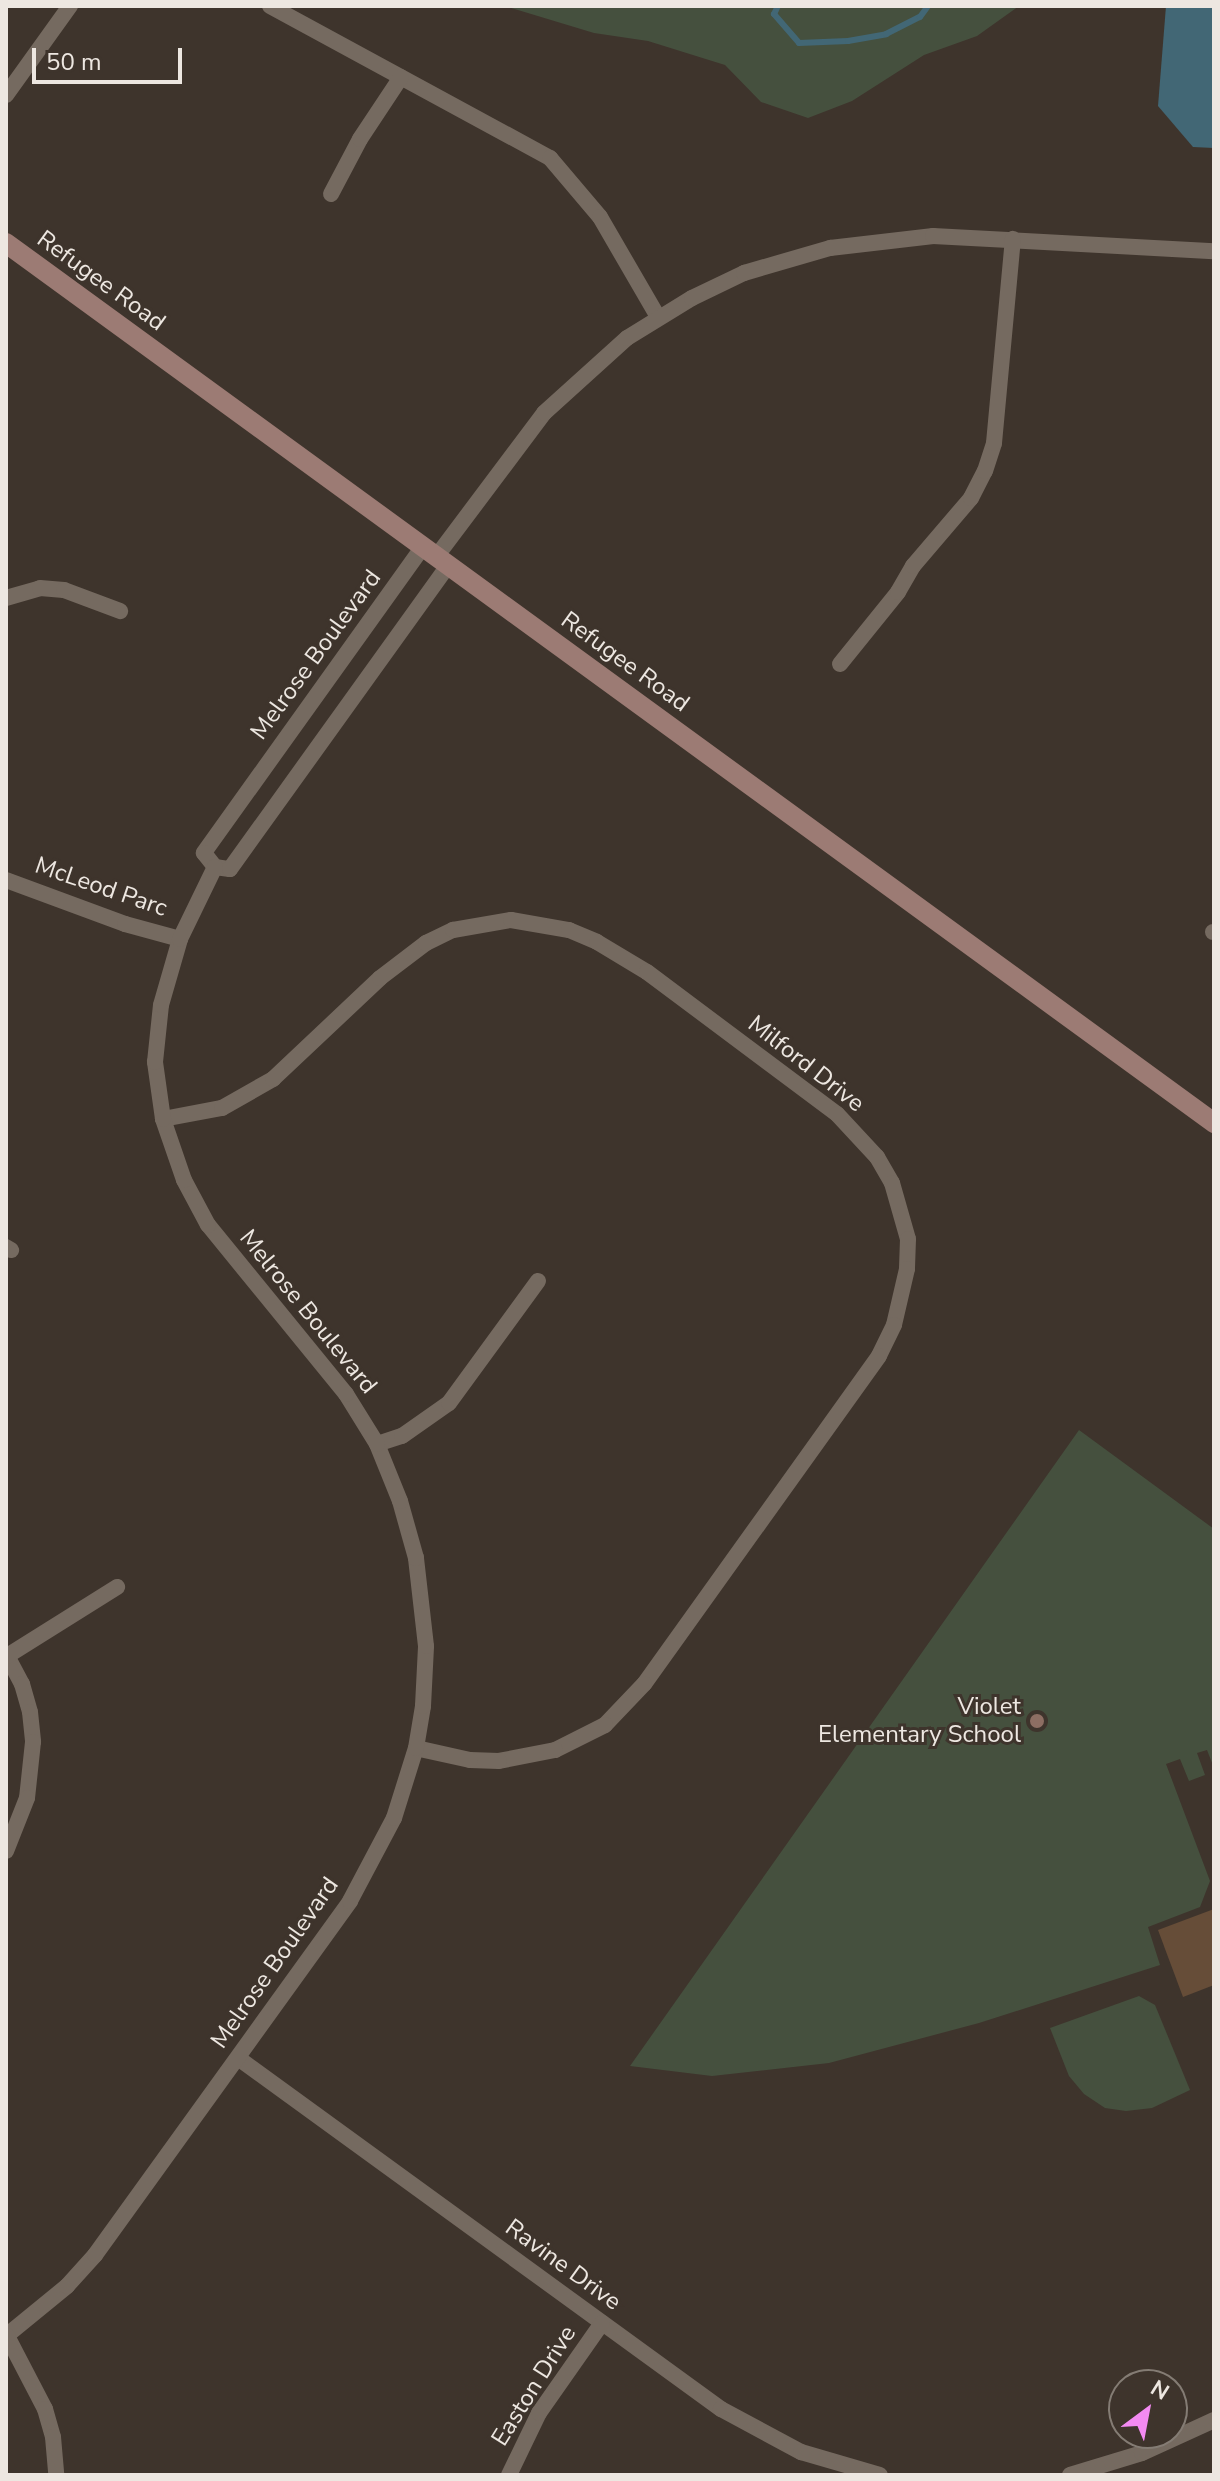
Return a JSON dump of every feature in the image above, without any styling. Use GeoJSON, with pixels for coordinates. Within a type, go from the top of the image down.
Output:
{"type":"FeatureCollection","features":[{"type":"Feature","properties":{"kind":"main road","name":"Refugee Road"},"geometry":{"type":"LineString","coordinates":[[6,243],[1214,1123]]}},
{"type":"Feature","properties":{"kind":"street"},"geometry":{"type":"LineString","coordinates":[[6,95],[70,6]]}},
{"type":"Feature","properties":{"kind":"street"},"geometry":{"type":"LineString","coordinates":[[270,6],[530,144],[564,170],[600,217],[658,317]]}},
{"type":"Feature","properties":{"kind":"street"},"geometry":{"type":"LineString","coordinates":[[331,194],[360,139],[401,77]]}},
{"type":"Feature","properties":{"kind":"street"},"geometry":{"type":"LineString","coordinates":[[215,867],[230,869],[436,557],[544,413],[627,338],[658,317],[744,273],[830,248],[933,236],[1214,251]]}},
{"type":"Feature","properties":{"kind":"street"},"geometry":{"type":"LineString","coordinates":[[840,664],[898,592],[913,566],[971,498],[985,471],[994,443],[1013,239]]}},
{"type":"Feature","properties":{"kind":"street","name":"Melrose Boulevard"},"geometry":{"type":"LineString","coordinates":[[6,2336],[67,2286],[95,2255],[366,1875],[394,1818],[416,1748],[425,1676],[423,1601],[400,1501],[377,1444],[337,1382],[208,1225],[184,1180],[163,1119],[157,1084],[156,1035],[167,976],[180,939],[215,867],[204,853],[436,557]]}},
{"type":"Feature","properties":{"kind":"street"},"geometry":{"type":"LineString","coordinates":[[6,598],[40,588],[64,590],[120,611]]}},
{"type":"Feature","properties":{"kind":"street","name":"McLeod Parc"},"geometry":{"type":"LineString","coordinates":[[6,880],[125,924],[180,939]]}},
{"type":"Feature","properties":{"kind":"street","name":"Milford Drive"},"geometry":{"type":"LineString","coordinates":[[163,1119],[222,1108],[273,1079],[380,978],[426,943],[453,930],[511,920],[569,930],[597,942],[647,972],[826,1104],[858,1134],[892,1183],[908,1239],[907,1269],[889,1336],[866,1377],[812,1446],[644,1684],[605,1725],[555,1750],[499,1761],[456,1757],[416,1748]]}},
{"type":"Feature","properties":{"kind":"street"},"geometry":{"type":"LineString","coordinates":[[377,1444],[402,1436],[449,1403],[538,1281]]}},
{"type":"Feature","properties":{"kind":"street"},"geometry":{"type":"LineString","coordinates":[[6,1851],[27,1798],[33,1742],[30,1712],[22,1684],[7,1655],[117,1587]]}},
{"type":"Feature","properties":{"kind":"street","name":"Ravine Drive"},"geometry":{"type":"LineString","coordinates":[[238,2058],[747,2425],[815,2457],[880,2475]]}},
{"type":"Feature","properties":{"kind":"street","name":"Easton Drive"},"geometry":{"type":"LineString","coordinates":[[509,2475],[539,2413],[602,2323]]}},
{"type":"Feature","properties":{"kind":"street"},"geometry":{"type":"LineString","coordinates":[[6,2336],[45,2409],[53,2437],[56,2475]]}},
{"type":"Feature","properties":{"kind":"street"},"geometry":{"type":"LineString","coordinates":[[1070,2475],[1142,2453],[1214,2420]]}},
{"type":"Feature","properties":{"kind":"green space"},"geometry":{"type":"Polygon","coordinates":[[[505,6],[1019,6],[977,36],[924,55],[852,101],[808,118],[761,102],[725,65],[648,41],[594,33],[505,6]]]}},
{"type":"Feature","properties":{"kind":"green space"},"geometry":{"type":"Polygon","coordinates":[[[1079,1430],[1214,1529],[1214,1768],[1207,1750],[1197,1753],[1205,1775],[1189,1781],[1180,1759],[1166,1764],[1210,1881],[1200,1907],[1148,1927],[1160,1965],[979,2023],[829,2063],[712,2076],[630,2066],[1079,1430]]]}},
{"type":"Feature","properties":{"kind":"green space"},"geometry":{"type":"Polygon","coordinates":[[[1139,1996],[1155,2005],[1190,2090],[1152,2108],[1126,2111],[1105,2108],[1084,2094],[1069,2076],[1050,2028],[1139,1996]]]}},
{"type":"Feature","properties":{"kind":"water"},"geometry":{"type":"Polygon","coordinates":[[[1166,6],[1214,6],[1214,148],[1193,147],[1158,106],[1166,6]]]}},
{"type":"Feature","properties":{"kind":"building"},"geometry":{"type":"Polygon","coordinates":[[[1214,1909],[1214,1985],[1183,1997],[1158,1930],[1214,1909]]]}},
{"type":"Feature","properties":{"kind":"waterway"},"geometry":{"type":"LineString","coordinates":[[778,6],[774,14],[799,43],[848,41],[886,34],[920,17],[928,6]]}},
{"type":"Feature","properties":{"kind":"place","name":"Violet Elementary School"},"geometry":{"type":"Point","coordinates":[1037,1721]}}]}
